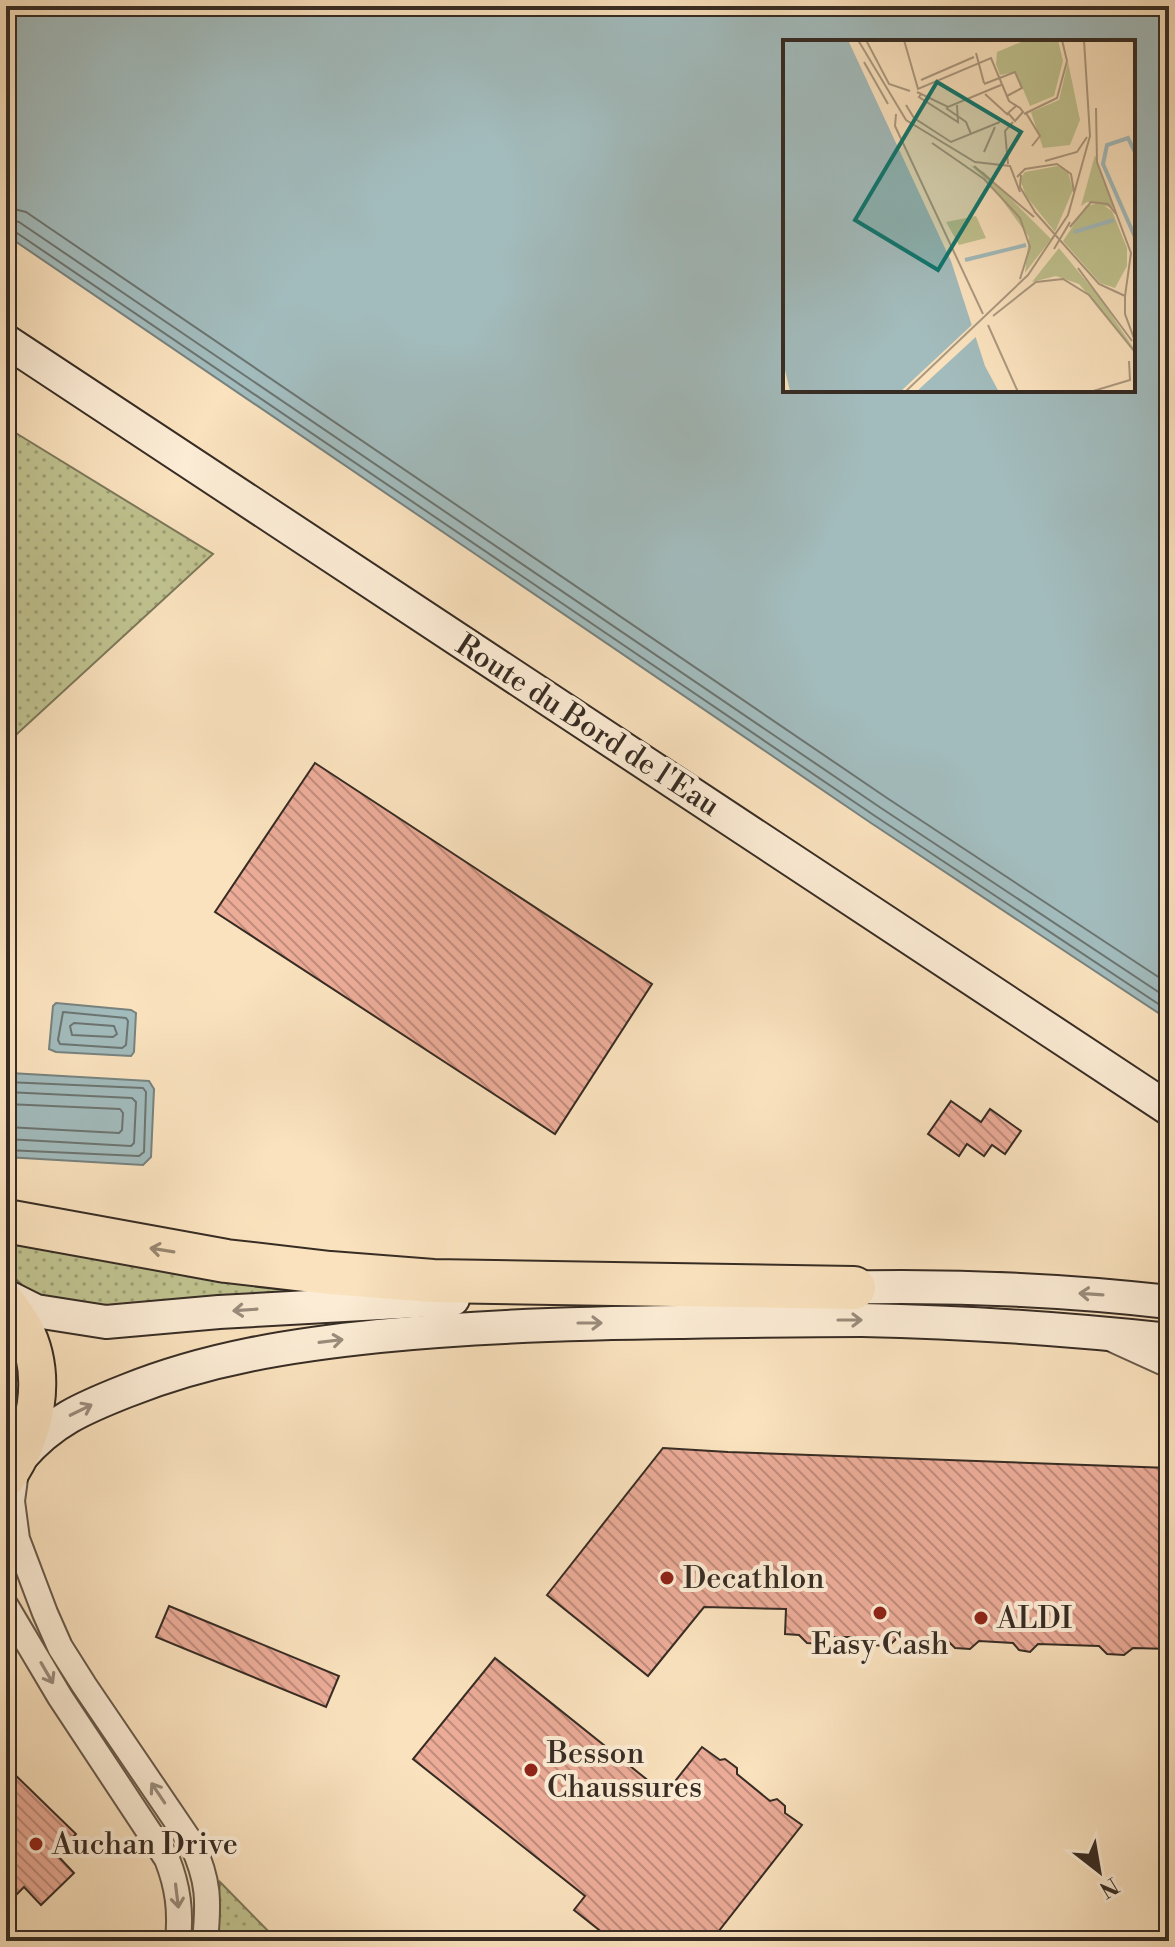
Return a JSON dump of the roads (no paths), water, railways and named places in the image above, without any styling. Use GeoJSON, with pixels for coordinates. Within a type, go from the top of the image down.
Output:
{"type":"FeatureCollection","features":[{"type":"Feature","properties":{"kind":"highway"},"geometry":{"type":"LineString","coordinates":[[6,1221],[226,1261],[359,1276],[433,1281],[854,1288]]}},
{"type":"Feature","properties":{"kind":"main road","name":"Route du Bord de l'Eau"},"geometry":{"type":"LineString","coordinates":[[6,341],[1169,1109]]}},
{"type":"Feature","properties":{"kind":"main road"},"geometry":{"type":"LineString","coordinates":[[6,1298],[36,1311],[106,1322],[437,1299],[854,1288],[994,1289],[1100,1294],[1169,1302]]}},
{"type":"Feature","properties":{"kind":"main road"},"geometry":{"type":"LineString","coordinates":[[6,1298],[25,1329],[37,1372],[35,1416],[15,1466]]}},
{"type":"Feature","properties":{"kind":"main road"},"geometry":{"type":"LineString","coordinates":[[15,1466],[53,1425],[83,1409],[157,1379],[222,1359],[339,1340],[542,1323],[863,1320],[1169,1340]]}},
{"type":"Feature","properties":{"kind":"street"},"geometry":{"type":"LineString","coordinates":[[1097,1333],[1169,1365]]}},
{"type":"Feature","properties":{"kind":"street"},"geometry":{"type":"LineString","coordinates":[[15,1466],[12,1501],[17,1539],[29,1574],[60,1647],[192,1844],[204,1870],[208,1889],[205,1941]]}},
{"type":"Feature","properties":{"kind":"street"},"geometry":{"type":"LineString","coordinates":[[6,1606],[60,1697],[167,1859],[176,1883],[180,1916],[178,1941]]}},
{"type":"Feature","properties":{"kind":"water"},"geometry":{"type":"Polygon","coordinates":[[[6,6],[1169,6],[1169,1020],[871,823],[6,235],[6,6]]]}},
{"type":"Feature","properties":{"kind":"water"},"geometry":{"type":"Polygon","coordinates":[[[56,1003],[136,1013],[134,1052],[131,1056],[49,1049],[53,1006],[56,1003]]]}},
{"type":"Feature","properties":{"kind":"water"},"geometry":{"type":"Polygon","coordinates":[[[10,1073],[149,1081],[154,1089],[151,1157],[143,1165],[6,1157],[6,1077],[10,1073]]]}},
{"type":"Feature","properties":{"kind":"place","name":"Decathlon"},"geometry":{"type":"Point","coordinates":[667,1578]}},
{"type":"Feature","properties":{"kind":"place","name":"Easy Cash"},"geometry":{"type":"Point","coordinates":[880,1613]}},
{"type":"Feature","properties":{"kind":"place","name":"ALDI"},"geometry":{"type":"Point","coordinates":[981,1618]}},
{"type":"Feature","properties":{"kind":"place","name":"Besson Chaussures"},"geometry":{"type":"Point","coordinates":[531,1770]}},
{"type":"Feature","properties":{"kind":"place","name":"Auchan Drive"},"geometry":{"type":"Point","coordinates":[36,1844]}}]}
